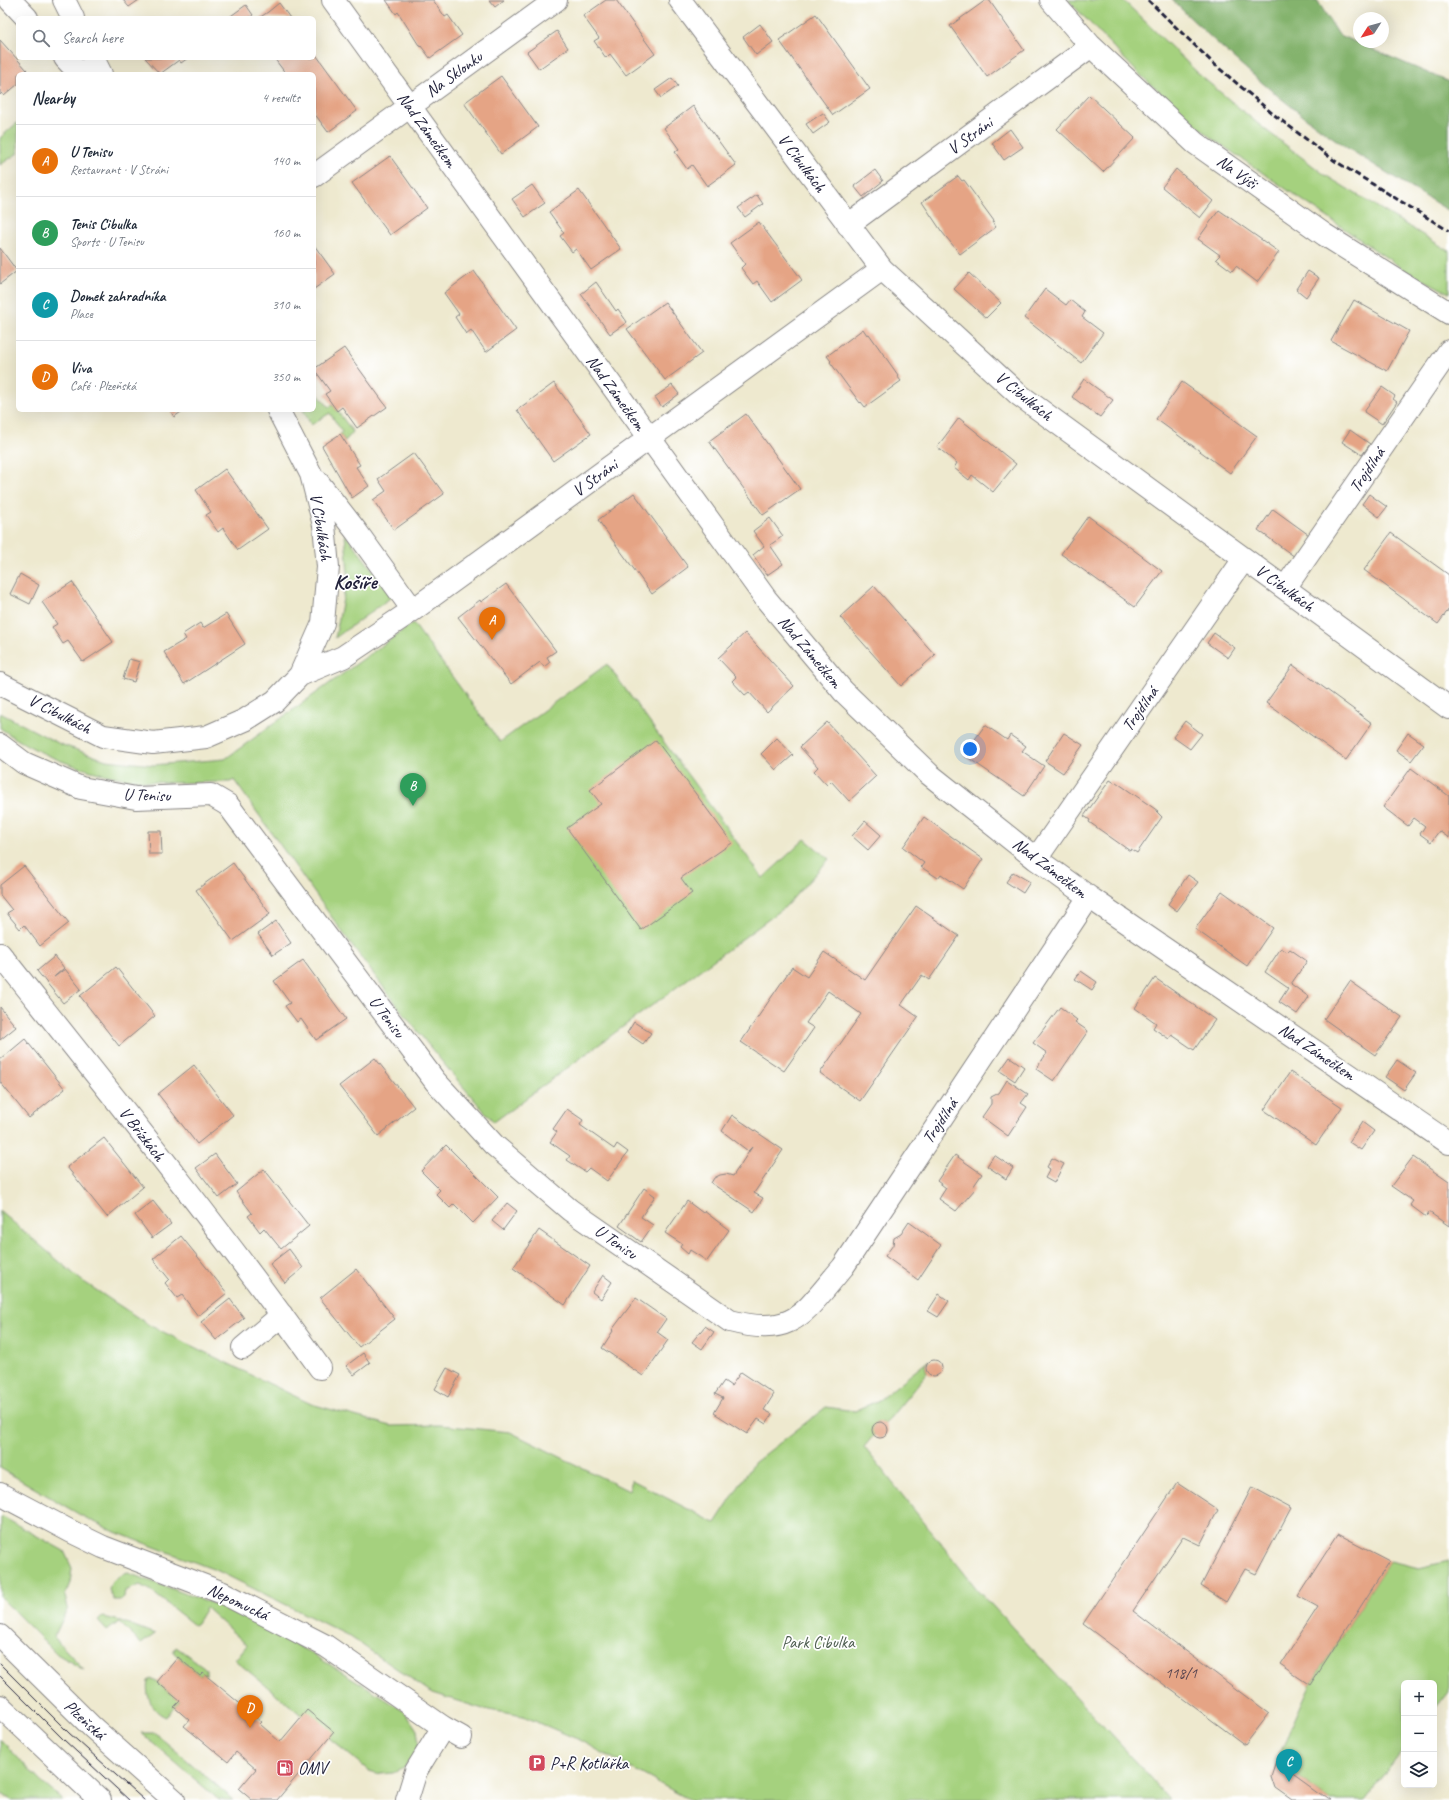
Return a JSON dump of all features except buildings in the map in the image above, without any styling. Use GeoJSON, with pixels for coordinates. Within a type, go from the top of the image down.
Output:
{"type":"FeatureCollection","features":[{"type":"Feature","properties":{"kind":"street"},"geometry":{"type":"LineString","coordinates":[[10,0],[25,16]]}},
{"type":"Feature","properties":{"kind":"street"},"geometry":{"type":"LineString","coordinates":[[64,0],[72,16]]}},
{"type":"Feature","properties":{"kind":"street","name":"Nad Zámečkem"},"geometry":{"type":"LineString","coordinates":[[333,0],[766,599],[843,691],[929,774],[1036,859],[1089,897],[1449,1143]]}},
{"type":"Feature","properties":{"kind":"street","name":"Na Sklonku"},"geometry":{"type":"LineString","coordinates":[[316,175],[556,0]]}},
{"type":"Feature","properties":{"kind":"street","name":"V Cibulkách"},"geometry":{"type":"LineString","coordinates":[[680,0],[882,269],[1018,394],[1449,708]]}},
{"type":"Feature","properties":{"kind":"street","name":"Na Výši"},"geometry":{"type":"LineString","coordinates":[[1051,0],[1090,45],[1195,143],[1325,235],[1449,312]]}},
{"type":"Feature","properties":{"kind":"street","name":"V Stráni"},"geometry":{"type":"LineString","coordinates":[[848,225],[1083,52],[1090,45]]}},
{"type":"Feature","properties":{"kind":"street"},"geometry":{"type":"LineString","coordinates":[[67,60],[78,72]]}},
{"type":"Feature","properties":{"kind":"street"},"geometry":{"type":"LineString","coordinates":[[94,60],[100,72]]}},
{"type":"Feature","properties":{"kind":"street","name":"V Stráni"},"geometry":{"type":"LineString","coordinates":[[300,675],[343,656],[413,610],[882,269]]}},
{"type":"Feature","properties":{"kind":"street","name":"Trojdílná"},"geometry":{"type":"LineString","coordinates":[[1285,588],[1449,350]]}},
{"type":"Feature","properties":{"kind":"street","name":"V Cibulkách"},"geometry":{"type":"LineString","coordinates":[[0,684],[104,736],[153,743],[206,737],[245,720],[275,701],[300,675],[323,623],[328,567],[324,525],[311,474],[279,412]]}},
{"type":"Feature","properties":{"kind":"street"},"geometry":{"type":"LineString","coordinates":[[311,474],[356,531],[413,610]]}},
{"type":"Feature","properties":{"kind":"street","name":"Trojdílná"},"geometry":{"type":"LineString","coordinates":[[1036,859],[1244,559]]}},
{"type":"Feature","properties":{"kind":"street","name":"U Tenisu"},"geometry":{"type":"LineString","coordinates":[[0,744],[24,763],[80,788],[136,798],[211,795],[228,805],[435,1081],[494,1145],[570,1210],[730,1321],[752,1327],[774,1327]]}},
{"type":"Feature","properties":{"kind":"street","name":"Trojdílná"},"geometry":{"type":"LineString","coordinates":[[774,1327],[790,1322],[804,1312],[844,1267],[1089,897]]}},
{"type":"Feature","properties":{"kind":"street","name":"V Břízkách"},"geometry":{"type":"LineString","coordinates":[[0,954],[143,1134],[282,1315],[320,1368]]}},
{"type":"Feature","properties":{"kind":"street"},"geometry":{"type":"LineString","coordinates":[[243,1348],[282,1315]]}},
{"type":"Feature","properties":{"kind":"street","name":"Nepomucká"},"geometry":{"type":"LineString","coordinates":[[0,1494],[97,1544],[223,1593],[326,1646],[452,1732],[416,1771],[407,1800]]}},
{"type":"Feature","properties":{"kind":"street","name":"Plzeňská"},"geometry":{"type":"LineString","coordinates":[[0,1636],[92,1727],[174,1800]]}},
{"type":"Feature","properties":{"kind":"street"},"geometry":{"type":"LineString","coordinates":[[0,1706],[100,1800]]}},
{"type":"Feature","properties":{"kind":"green space"},"geometry":{"type":"Polygon","coordinates":[[[1068,0],[1123,0],[1202,77],[1262,127],[1325,175],[1449,251],[1449,293],[1403,269],[1210,137],[1138,73],[1068,0]]]}},
{"type":"Feature","properties":{"kind":"green space"},"geometry":{"type":"Polygon","coordinates":[[[1172,0],[1317,0],[1339,35],[1353,41],[1353,48],[1369,48],[1449,82],[1449,211],[1323,131],[1277,96],[1172,0]]]}},
{"type":"Feature","properties":{"kind":"green space"},"geometry":{"type":"Polygon","coordinates":[[[16,124],[16,154],[0,165],[0,138],[16,124]]]}},
{"type":"Feature","properties":{"kind":"green space"},"geometry":{"type":"Polygon","coordinates":[[[316,392],[329,407],[333,405],[353,432],[345,441],[340,434],[342,432],[330,413],[311,425],[304,412],[316,412],[316,392]]]}},
{"type":"Feature","properties":{"kind":"green space"},"geometry":{"type":"Polygon","coordinates":[[[345,534],[393,596],[335,638],[348,574],[345,534]]]}},
{"type":"Feature","properties":{"kind":"green space"},"geometry":{"type":"Polygon","coordinates":[[[413,623],[500,742],[607,664],[763,878],[805,839],[829,859],[784,908],[494,1122],[459,1082],[391,998],[234,780],[230,782],[186,783],[141,781],[104,774],[49,756],[32,748],[0,728],[0,713],[60,744],[106,760],[153,765],[225,759],[413,623]]]}},
{"type":"Feature","properties":{"kind":"green space","name":"Park Cibulka"},"geometry":{"type":"Polygon","coordinates":[[[0,1211],[81,1280],[149,1325],[311,1404],[391,1426],[440,1425],[510,1432],[629,1491],[632,1480],[715,1523],[754,1463],[826,1407],[855,1411],[879,1400],[929,1360],[925,1365],[927,1373],[885,1424],[883,1422],[876,1423],[872,1428],[874,1435],[864,1447],[977,1589],[1141,1767],[1169,1800],[690,1800],[577,1739],[523,1716],[483,1709],[432,1693],[349,1636],[218,1571],[115,1532],[82,1516],[0,1468],[0,1211]]]}},
{"type":"Feature","properties":{"kind":"green space"},"geometry":{"type":"Polygon","coordinates":[[[1,1516],[64,1551],[72,1568],[70,1583],[65,1595],[68,1608],[54,1637],[84,1670],[57,1654],[0,1597],[1,1516]]]}},
{"type":"Feature","properties":{"kind":"green space"},"geometry":{"type":"Polygon","coordinates":[[[1390,1561],[1419,1568],[1449,1561],[1449,1691],[1437,1706],[1437,1680],[1401,1680],[1401,1753],[1365,1800],[1330,1800],[1276,1761],[1310,1685],[1390,1561]]]}},
{"type":"Feature","properties":{"kind":"green space"},"geometry":{"type":"Polygon","coordinates":[[[128,1573],[228,1609],[307,1651],[367,1687],[405,1712],[417,1730],[419,1743],[415,1754],[404,1768],[393,1773],[381,1774],[369,1771],[235,1660],[247,1645],[206,1608],[197,1623],[194,1625],[151,1591],[140,1585],[125,1591],[124,1597],[120,1600],[114,1600],[109,1590],[111,1583],[118,1577],[128,1573]]]}},
{"type":"Feature","properties":{"kind":"green space"},"geometry":{"type":"Polygon","coordinates":[[[102,1617],[121,1621],[155,1634],[141,1644],[119,1622],[107,1631],[98,1621],[102,1617]]]}},
{"type":"Feature","properties":{"kind":"green space"},"geometry":{"type":"Polygon","coordinates":[[[176,1647],[204,1667],[206,1670],[206,1675],[203,1673],[200,1676],[173,1652],[176,1647]]]}},
{"type":"Feature","properties":{"kind":"green space"},"geometry":{"type":"Polygon","coordinates":[[[151,1679],[157,1682],[180,1701],[166,1717],[161,1715],[153,1707],[149,1697],[147,1686],[148,1681],[151,1679]]]}},
{"type":"Feature","properties":{"kind":"green space"},"geometry":{"type":"Polygon","coordinates":[[[141,1733],[155,1733],[234,1800],[219,1800],[141,1733]]]}},
{"type":"Feature","properties":{"kind":"green space"},"geometry":{"type":"Polygon","coordinates":[[[0,1739],[41,1782],[63,1800],[11,1800],[0,1792],[0,1739]]]}},
{"type":"Feature","properties":{"kind":"tram line"},"geometry":{"type":"LineString","coordinates":[[0,1664],[69,1733],[144,1800]]}},
{"type":"Feature","properties":{"kind":"tram line"},"geometry":{"type":"LineString","coordinates":[[0,1676],[64,1740],[129,1800]]}},
{"type":"Feature","properties":{"kind":"railway"},"geometry":{"type":"LineString","coordinates":[[1148,0],[1214,64],[1273,114],[1335,161],[1449,231]]}},
{"type":"Feature","properties":{"kind":"place","name":"U Tenisu"},"geometry":{"type":"Point","coordinates":[492,640]}},
{"type":"Feature","properties":{"kind":"place","name":"Tenis Cibulka"},"geometry":{"type":"Point","coordinates":[413,806]}},
{"type":"Feature","properties":{"kind":"place","name":"Viva"},"geometry":{"type":"Point","coordinates":[250,1728]}},
{"type":"Feature","properties":{"kind":"place","name":"P+R Kotlářka"},"geometry":{"type":"Point","coordinates":[537,1763]}},
{"type":"Feature","properties":{"kind":"place","name":"OMV"},"geometry":{"type":"Point","coordinates":[285,1768]}},
{"type":"Feature","properties":{"kind":"place","name":"Domek zahradníka"},"geometry":{"type":"Point","coordinates":[1289,1782]}},
{"type":"Feature","properties":{"kind":"district","name":"Košíře"},"geometry":{"type":"Point","coordinates":[355,582]}}]}
